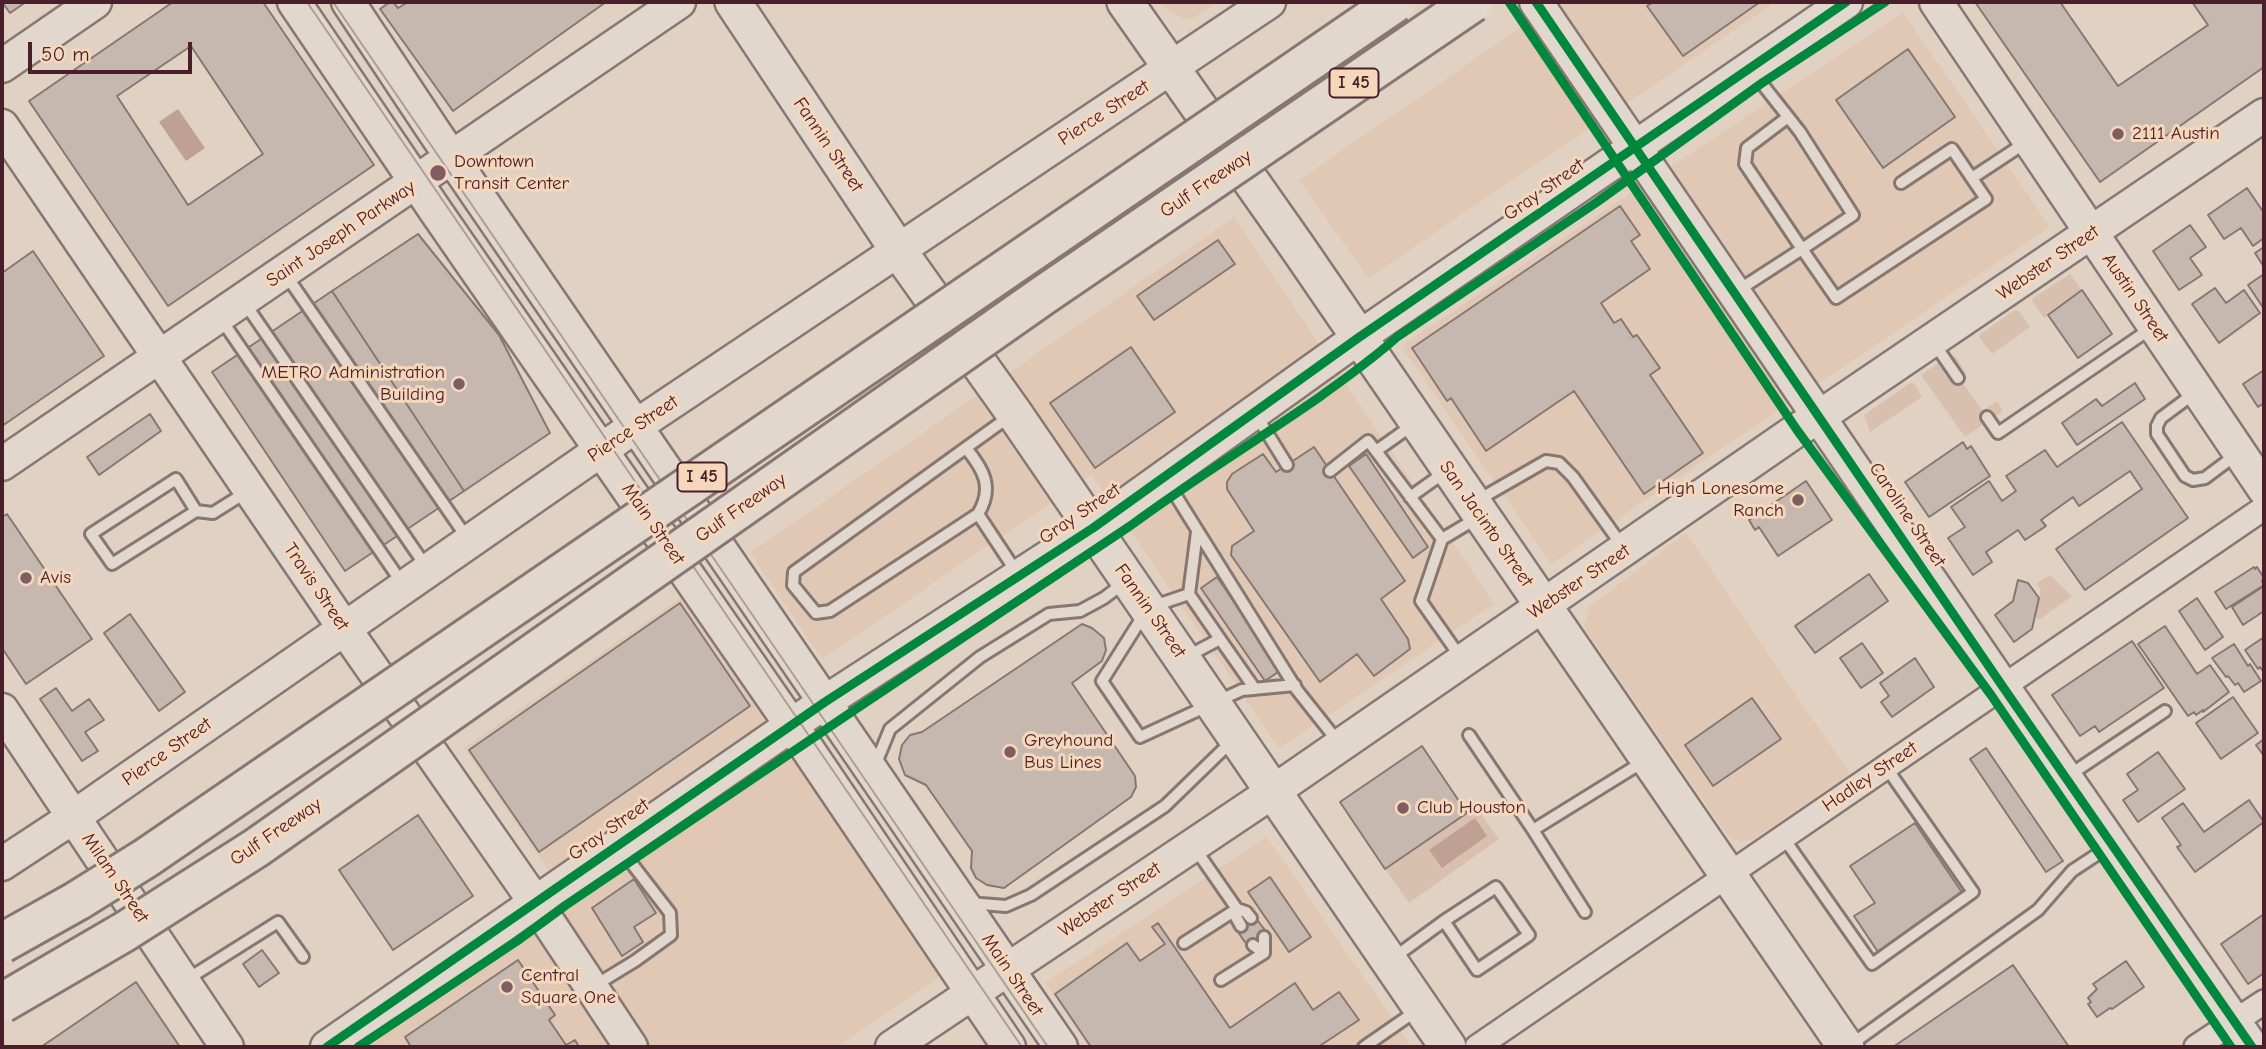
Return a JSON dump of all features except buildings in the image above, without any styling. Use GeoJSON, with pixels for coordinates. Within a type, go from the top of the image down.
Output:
{"type":"FeatureCollection","features":[{"type":"Feature","properties":{"kind":"highway","name":"I 45"},"geometry":{"type":"LineString","coordinates":[[2,943],[146,858],[1396,2]]}},
{"type":"Feature","properties":{"kind":"highway","name":"Gulf Freeway"},"geometry":{"type":"LineString","coordinates":[[2,1003],[124,932],[256,848],[1045,294],[1473,2]]}},
{"type":"Feature","properties":{"kind":"main road"},"geometry":{"type":"LineString","coordinates":[[2,66],[95,2]]}},
{"type":"Feature","properties":{"kind":"main road","name":"Main Street"},"geometry":{"type":"LineString","coordinates":[[294,2],[792,726],[1009,1047]]}},
{"type":"Feature","properties":{"kind":"main road","name":"Main Street"},"geometry":{"type":"LineString","coordinates":[[348,2],[1061,1047]]}},
{"type":"Feature","properties":{"kind":"main road","name":"Saint Joseph Parkway"},"geometry":{"type":"LineString","coordinates":[[2,464],[679,2]]}},
{"type":"Feature","properties":{"kind":"main road","name":"Fannin Street"},"geometry":{"type":"LineString","coordinates":[[733,2],[898,250],[1014,413],[1448,1047]]}},
{"type":"Feature","properties":{"kind":"main road","name":"San Jacinto Street"},"geometry":{"type":"LineString","coordinates":[[1125,2],[1298,248],[1846,1047]]}},
{"type":"Feature","properties":{"kind":"main road","name":"Pierce Street"},"geometry":{"type":"LineString","coordinates":[[2,864],[637,426],[1269,2]]}},
{"type":"Feature","properties":{"kind":"main road","name":"Caroline Street"},"geometry":{"type":"LineString","coordinates":[[1535,2],[2243,1035]]}},
{"type":"Feature","properties":{"kind":"main road","name":"Gray Street"},"geometry":{"type":"LineString","coordinates":[[327,1047],[825,702],[1093,528],[1358,338],[1846,2]]}},
{"type":"Feature","properties":{"kind":"main road","name":"Austin Street"},"geometry":{"type":"LineString","coordinates":[[1936,2],[2264,489]]}},
{"type":"Feature","properties":{"kind":"main road","name":"Webster Street"},"geometry":{"type":"LineString","coordinates":[[892,1047],[1274,791],[1797,430],[2264,115]]}},
{"type":"Feature","properties":{"kind":"main road","name":"Travis Street"},"geometry":{"type":"LineString","coordinates":[[2,126],[344,628],[535,902],[631,1047]]}},
{"type":"Feature","properties":{"kind":"main road","name":"Milam Street"},"geometry":{"type":"LineString","coordinates":[[2,710],[228,1047]]}},
{"type":"Feature","properties":{"kind":"street","name":"Hadley Street"},"geometry":{"type":"LineString","coordinates":[[1477,1047],[2264,508]]}},
{"type":"Feature","properties":{"kind":"street"},"geometry":{"type":"LineString","coordinates":[[2196,1047],[2243,1035],[2264,1002]]}},
{"type":"Feature","properties":{"kind":"lane"},"geometry":{"type":"LineString","coordinates":[[1734,292],[1853,215],[1800,132],[1750,68]]}},
{"type":"Feature","properties":{"kind":"lane"},"geometry":{"type":"LineString","coordinates":[[1788,117],[1746,148],[1745,164],[1836,298],[1986,199],[1952,149],[1901,183]]}},
{"type":"Feature","properties":{"kind":"lane"},"geometry":{"type":"LineString","coordinates":[[1972,178],[2029,140]]}},
{"type":"Feature","properties":{"kind":"lane"},"geometry":{"type":"LineString","coordinates":[[284,272],[469,542]]}},
{"type":"Feature","properties":{"kind":"lane"},"geometry":{"type":"LineString","coordinates":[[231,309],[417,578]]}},
{"type":"Feature","properties":{"kind":"lane"},"geometry":{"type":"LineString","coordinates":[[231,309],[417,578]]}},
{"type":"Feature","properties":{"kind":"lane"},"geometry":{"type":"LineString","coordinates":[[1987,417],[1998,433],[2155,327]]}},
{"type":"Feature","properties":{"kind":"lane"},"geometry":{"type":"LineString","coordinates":[[1932,341],[1958,378]]}},
{"type":"Feature","properties":{"kind":"lane"},"geometry":{"type":"LineString","coordinates":[[2198,391],[2161,418],[2157,426],[2157,434],[2185,476],[2193,480],[2205,478],[2239,452]]}},
{"type":"Feature","properties":{"kind":"lane"},"geometry":{"type":"LineString","coordinates":[[1254,412],[1287,465]]}},
{"type":"Feature","properties":{"kind":"lane"},"geometry":{"type":"LineString","coordinates":[[966,448],[980,464],[986,479],[985,502],[978,514],[830,611],[816,613],[793,584],[794,572],[1014,413]]}},
{"type":"Feature","properties":{"kind":"lane"},"geometry":{"type":"LineString","coordinates":[[1376,451],[1416,423]]}},
{"type":"Feature","properties":{"kind":"lane"},"geometry":{"type":"LineString","coordinates":[[1330,471],[1368,441],[1442,539]]}},
{"type":"Feature","properties":{"kind":"lane"},"geometry":{"type":"LineString","coordinates":[[1463,661],[1421,601],[1442,539],[1476,510],[1546,461],[1559,463],[1573,477],[1625,550]]}},
{"type":"Feature","properties":{"kind":"lane"},"geometry":{"type":"LineString","coordinates":[[1410,497],[1449,470]]}},
{"type":"Feature","properties":{"kind":"lane"},"geometry":{"type":"LineString","coordinates":[[1164,477],[1294,685],[1340,745]]}},
{"type":"Feature","properties":{"kind":"lane"},"geometry":{"type":"LineString","coordinates":[[196,511],[176,480],[92,534],[111,564],[196,511],[213,513],[250,489]]}},
{"type":"Feature","properties":{"kind":"lane"},"geometry":{"type":"LineString","coordinates":[[978,514],[1019,576]]}},
{"type":"Feature","properties":{"kind":"lane"},"geometry":{"type":"LineString","coordinates":[[1197,532],[1189,594],[1255,689]]}},
{"type":"Feature","properties":{"kind":"lane"},"geometry":{"type":"LineString","coordinates":[[873,770],[890,729],[980,657],[1049,614],[1080,611],[1104,598],[1128,579]]}},
{"type":"Feature","properties":{"kind":"lane"},"geometry":{"type":"LineString","coordinates":[[1189,594],[1148,608],[1102,681],[1140,737],[1242,690],[1294,685]]}},
{"type":"Feature","properties":{"kind":"lane"},"geometry":{"type":"LineString","coordinates":[[1183,659],[1220,639]]}},
{"type":"Feature","properties":{"kind":"lane"},"geometry":{"type":"LineString","coordinates":[[2065,778],[2165,711]]}},
{"type":"Feature","properties":{"kind":"lane"},"geometry":{"type":"LineString","coordinates":[[1469,735],[1585,912]]}},
{"type":"Feature","properties":{"kind":"lane"},"geometry":{"type":"LineString","coordinates":[[963,903],[1006,906],[1031,895],[1165,806],[1237,737]]}},
{"type":"Feature","properties":{"kind":"lane"},"geometry":{"type":"LineString","coordinates":[[1533,830],[1648,759]]}},
{"type":"Feature","properties":{"kind":"lane"},"geometry":{"type":"LineString","coordinates":[[1783,836],[1872,964],[1973,892],[1886,767]]}},
{"type":"Feature","properties":{"kind":"lane"},"geometry":{"type":"LineString","coordinates":[[591,987],[635,961],[671,935],[670,913],[618,845]]}},
{"type":"Feature","properties":{"kind":"lane"},"geometry":{"type":"LineString","coordinates":[[1192,845],[1237,909],[1246,912],[1251,918]]}},
{"type":"Feature","properties":{"kind":"lane"},"geometry":{"type":"LineString","coordinates":[[1846,1047],[2038,911],[2072,871],[2112,845]]}},
{"type":"Feature","properties":{"kind":"lane"},"geometry":{"type":"LineString","coordinates":[[1390,961],[1444,921],[1496,887],[1528,934],[1477,970],[1444,921]]}},
{"type":"Feature","properties":{"kind":"lane"},"geometry":{"type":"LineString","coordinates":[[1237,909],[1236,917],[1241,926]]}},
{"type":"Feature","properties":{"kind":"lane"},"geometry":{"type":"LineString","coordinates":[[1184,943],[1237,909]]}},
{"type":"Feature","properties":{"kind":"lane"},"geometry":{"type":"LineString","coordinates":[[184,982],[278,922],[303,957]]}},
{"type":"Feature","properties":{"kind":"lane"},"geometry":{"type":"LineString","coordinates":[[1264,937],[1264,953]]}},
{"type":"Feature","properties":{"kind":"lane"},"geometry":{"type":"LineString","coordinates":[[1253,945],[1264,953]]}},
{"type":"Feature","properties":{"kind":"lane"},"geometry":{"type":"LineString","coordinates":[[1221,981],[1264,953]]}},
{"type":"Feature","properties":{"kind":"lane"},"geometry":{"type":"LineString","coordinates":[[1364,1047],[1421,1007]]}},
{"type":"Feature","properties":{"kind":"shaded area"},"geometry":{"type":"Polygon","coordinates":[[[1159,2],[1218,2],[1193,18],[1184,19],[1169,12],[1159,2]]]}},
{"type":"Feature","properties":{"kind":"shaded area"},"geometry":{"type":"Polygon","coordinates":[[[1558,2],[1776,2],[1368,278],[1299,180],[1558,2]]]}},
{"type":"Feature","properties":{"kind":"shaded area"},"geometry":{"type":"Polygon","coordinates":[[[1903,12],[2050,227],[1551,564],[1401,346],[1903,12]]]}},
{"type":"Feature","properties":{"kind":"shaded area"},"geometry":{"type":"Polygon","coordinates":[[[178,109],[205,148],[186,161],[159,122],[178,109]]]}},
{"type":"Feature","properties":{"kind":"shaded area"},"geometry":{"type":"Polygon","coordinates":[[[1234,217],[1494,604],[1279,748],[1092,475],[822,659],[750,553],[1234,217]]]}},
{"type":"Feature","properties":{"kind":"shaded area"},"geometry":{"type":"Polygon","coordinates":[[[2070,274],[2082,290],[2044,318],[2032,301],[2033,298],[2070,274]]]}},
{"type":"Feature","properties":{"kind":"shaded area"},"geometry":{"type":"Polygon","coordinates":[[[2015,310],[2019,311],[2030,327],[1992,354],[1979,337],[1980,334],[2015,310]]]}},
{"type":"Feature","properties":{"kind":"shaded area"},"geometry":{"type":"Polygon","coordinates":[[[1950,355],[1956,357],[1966,373],[1959,378],[1983,411],[1997,401],[2003,411],[1965,437],[1921,375],[1950,355]]]}},
{"type":"Feature","properties":{"kind":"shaded area"},"geometry":{"type":"Polygon","coordinates":[[[1910,383],[1914,383],[1922,397],[1870,432],[1864,415],[1910,383]]]}},
{"type":"Feature","properties":{"kind":"shaded area"},"geometry":{"type":"Polygon","coordinates":[[[1686,533],[1850,774],[1757,837],[1743,842],[1733,839],[1724,831],[1584,625],[1590,606],[1686,533]]]}},
{"type":"Feature","properties":{"kind":"shaded area"},"geometry":{"type":"Polygon","coordinates":[[[2050,575],[2072,596],[2039,620],[2035,616],[2041,591],[2037,583],[2050,575]]]}},
{"type":"Feature","properties":{"kind":"shaded area"},"geometry":{"type":"Polygon","coordinates":[[[681,598],[941,975],[838,1047],[363,1047],[569,900],[464,748],[681,598]]]}},
{"type":"Feature","properties":{"kind":"shaded area"},"geometry":{"type":"Polygon","coordinates":[[[1476,807],[1499,839],[1409,903],[1385,869],[1476,807]]]}},
{"type":"Feature","properties":{"kind":"shaded area"},"geometry":{"type":"Polygon","coordinates":[[[1475,818],[1487,836],[1442,868],[1429,850],[1475,818]]]}},
{"type":"Feature","properties":{"kind":"shaded area"},"geometry":{"type":"Polygon","coordinates":[[[1267,837],[1412,1047],[1088,1047],[1045,983],[1267,837]]]}},
{"type":"Feature","properties":{"kind":"tram line"},"geometry":{"type":"LineString","coordinates":[[307,2],[1022,1047]]}},
{"type":"Feature","properties":{"kind":"tram line"},"geometry":{"type":"LineString","coordinates":[[333,2],[1048,1047]]}},
{"type":"Feature","properties":{"kind":"cycle path"},"geometry":{"type":"LineString","coordinates":[[1509,2],[1797,430],[1991,695],[2231,1047]]}},
{"type":"Feature","properties":{"kind":"cycle path"},"geometry":{"type":"LineString","coordinates":[[1536,2],[2252,1047]]}},
{"type":"Feature","properties":{"kind":"cycle path"},"geometry":{"type":"LineString","coordinates":[[327,1047],[825,702],[1093,528],[1358,338],[1846,2]]}},
{"type":"Feature","properties":{"kind":"cycle path"},"geometry":{"type":"LineString","coordinates":[[358,1047],[1321,396],[1397,337],[1597,202],[1762,83],[1885,2]]}},
{"type":"Feature","properties":{"kind":"place","name":"2111 Austin"},"geometry":{"type":"Point","coordinates":[2118,134]}},
{"type":"Feature","properties":{"kind":"place","name":"Downtown Transit Center"},"geometry":{"type":"Point","coordinates":[438,173]}},
{"type":"Feature","properties":{"kind":"place","name":"METRO Administration Building"},"geometry":{"type":"Point","coordinates":[459,384]}},
{"type":"Feature","properties":{"kind":"place","name":"High Lonesome Ranch"},"geometry":{"type":"Point","coordinates":[1798,500]}},
{"type":"Feature","properties":{"kind":"place","name":"Avis"},"geometry":{"type":"Point","coordinates":[26,578]}},
{"type":"Feature","properties":{"kind":"place","name":"Greyhound Bus Lines"},"geometry":{"type":"Point","coordinates":[1010,752]}},
{"type":"Feature","properties":{"kind":"place","name":"Club Houston"},"geometry":{"type":"Point","coordinates":[1403,808]}},
{"type":"Feature","properties":{"kind":"place","name":"Central Square One"},"geometry":{"type":"Point","coordinates":[507,987]}}]}
